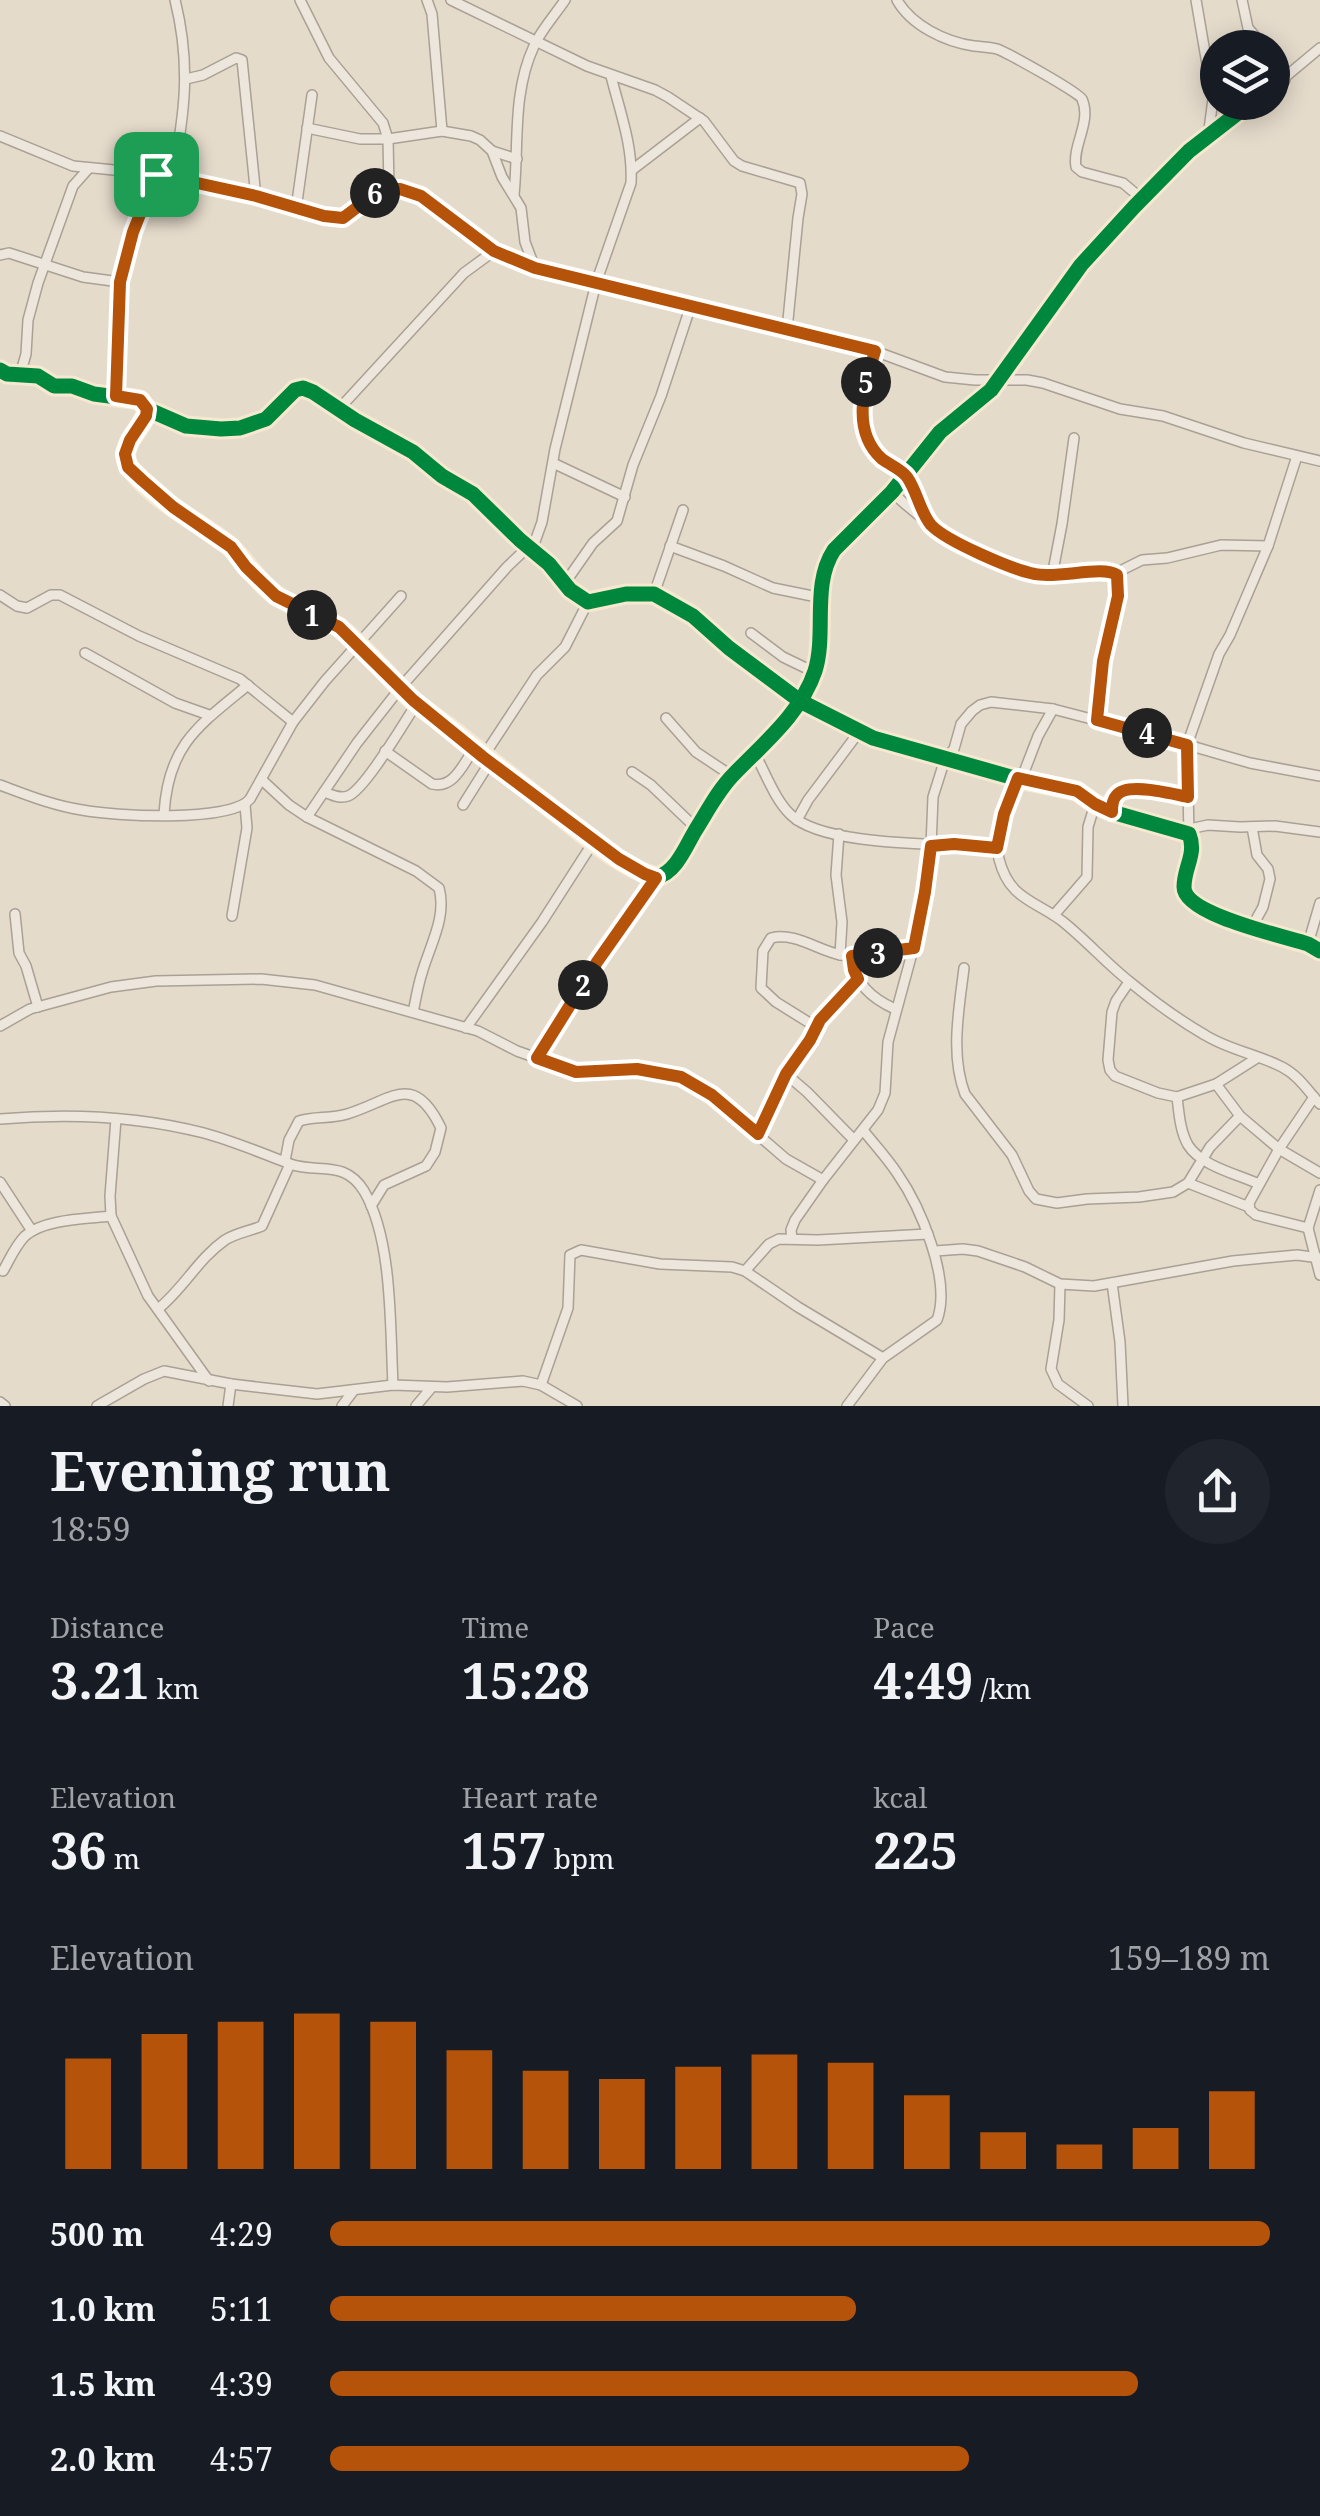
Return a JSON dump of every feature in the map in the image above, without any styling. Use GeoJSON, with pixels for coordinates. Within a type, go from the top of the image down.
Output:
{"type":"FeatureCollection","features":[{"type":"Feature","properties":{"kind":"street"},"geometry":{"type":"LineString","coordinates":[[172,178],[186,79],[186,53],[175,0]]}},
{"type":"Feature","properties":{"kind":"street"},"geometry":{"type":"LineString","coordinates":[[300,0],[329,58],[376,112],[386,130],[388,188]]}},
{"type":"Feature","properties":{"kind":"street"},"geometry":{"type":"LineString","coordinates":[[427,0],[432,14],[442,132]]}},
{"type":"Feature","properties":{"kind":"street"},"geometry":{"type":"LineString","coordinates":[[451,0],[611,76],[655,90],[700,118],[734,161],[795,180],[802,186],[786,330]]}},
{"type":"Feature","properties":{"kind":"street"},"geometry":{"type":"LineString","coordinates":[[514,197],[522,78],[536,41],[565,0]]}},
{"type":"Feature","properties":{"kind":"street"},"geometry":{"type":"LineString","coordinates":[[897,0],[915,21],[942,37],[1005,52],[1076,90],[1082,99],[1085,120],[1075,156],[1076,167],[1123,183],[1142,199]]}},
{"type":"Feature","properties":{"kind":"street"},"geometry":{"type":"LineString","coordinates":[[1196,0],[1213,99],[1208,137]]}},
{"type":"Feature","properties":{"kind":"street"},"geometry":{"type":"LineString","coordinates":[[1242,0],[1250,30]]}},
{"type":"Feature","properties":{"kind":"street"},"geometry":{"type":"LineString","coordinates":[[1290,75],[1320,48]]}},
{"type":"Feature","properties":{"kind":"street"},"geometry":{"type":"LineString","coordinates":[[186,79],[236,58],[242,60],[256,196]]}},
{"type":"Feature","properties":{"kind":"street"},"geometry":{"type":"LineString","coordinates":[[308,817],[400,687],[507,567],[530,548],[542,522],[596,283],[627,198],[632,170],[611,76]]}},
{"type":"Feature","properties":{"kind":"street"},"geometry":{"type":"LineString","coordinates":[[296,209],[312,95]]}},
{"type":"Feature","properties":{"kind":"street"},"geometry":{"type":"LineString","coordinates":[[632,170],[700,118]]}},
{"type":"Feature","properties":{"kind":"street"},"geometry":{"type":"LineString","coordinates":[[537,1058],[656,878],[671,870],[732,776],[800,702],[818,660],[828,559],[892,492],[940,432],[1000,378],[1080,265],[1189,151],[1229,120]]}},
{"type":"Feature","properties":{"kind":"street"},"geometry":{"type":"LineString","coordinates":[[307,128],[351,138],[388,139],[442,132],[480,140],[492,151],[521,208],[535,268]]}},
{"type":"Feature","properties":{"kind":"street"},"geometry":{"type":"LineString","coordinates":[[0,136],[57,161],[156,174],[324,216],[343,218],[372,195],[388,188],[400,189],[421,196],[494,251],[535,268],[875,351],[945,377],[1043,383],[1120,410],[1163,416],[1244,443],[1320,461]]}},
{"type":"Feature","properties":{"kind":"street"},"geometry":{"type":"LineString","coordinates":[[492,151],[518,160]]}},
{"type":"Feature","properties":{"kind":"street"},"geometry":{"type":"LineString","coordinates":[[20,375],[30,309],[73,186],[89,168]]}},
{"type":"Feature","properties":{"kind":"street"},"geometry":{"type":"LineString","coordinates":[[116,396],[120,282],[133,232],[156,174]]}},
{"type":"Feature","properties":{"kind":"street"},"geometry":{"type":"LineString","coordinates":[[339,409],[464,273],[494,251]]}},
{"type":"Feature","properties":{"kind":"street"},"geometry":{"type":"LineString","coordinates":[[0,254],[9,252],[82,276],[120,282]]}},
{"type":"Feature","properties":{"kind":"street"},"geometry":{"type":"LineString","coordinates":[[565,583],[593,543],[616,520],[691,305]]}},
{"type":"Feature","properties":{"kind":"street"},"geometry":{"type":"LineString","coordinates":[[875,351],[861,410],[862,423],[881,458],[906,475],[931,524]]}},
{"type":"Feature","properties":{"kind":"street"},"geometry":{"type":"LineString","coordinates":[[0,370],[38,376],[54,386],[140,400],[147,409],[186,426],[221,430],[266,419],[299,388],[308,390],[413,452],[442,476],[474,494],[549,564],[570,590],[588,602],[626,594],[654,594],[693,616],[800,702],[860,732],[945,759],[1077,791],[1112,812],[1189,831],[1208,825],[1275,826],[1320,832]]}},
{"type":"Feature","properties":{"kind":"street"},"geometry":{"type":"LineString","coordinates":[[147,409],[143,424],[126,446],[128,467],[173,507],[231,547],[276,596],[339,627],[417,703],[474,749],[594,841],[656,878]]}},
{"type":"Feature","properties":{"kind":"street"},"geometry":{"type":"LineString","coordinates":[[1052,576],[1074,438]]}},
{"type":"Feature","properties":{"kind":"street"},"geometry":{"type":"LineString","coordinates":[[1297,456],[1268,546],[1230,636],[1218,654],[1187,745],[1192,853],[1184,889],[1188,899],[1209,912],[1320,951]]}},
{"type":"Feature","properties":{"kind":"street"},"geometry":{"type":"LineString","coordinates":[[553,463],[625,497]]}},
{"type":"Feature","properties":{"kind":"street"},"geometry":{"type":"LineString","coordinates":[[892,492],[909,509],[954,540],[1037,575],[1101,570],[1116,573],[1142,560],[1221,545],[1268,546]]}},
{"type":"Feature","properties":{"kind":"street"},"geometry":{"type":"LineString","coordinates":[[654,594],[683,510]]}},
{"type":"Feature","properties":{"kind":"street"},"geometry":{"type":"LineString","coordinates":[[670,546],[773,588],[822,598]]}},
{"type":"Feature","properties":{"kind":"street"},"geometry":{"type":"LineString","coordinates":[[1097,720],[1103,661],[1118,596],[1116,573]]}},
{"type":"Feature","properties":{"kind":"street"},"geometry":{"type":"LineString","coordinates":[[0,595],[27,608],[51,595],[60,595],[139,636],[229,674],[293,722]]}},
{"type":"Feature","properties":{"kind":"street"},"geometry":{"type":"LineString","coordinates":[[0,785],[82,810],[117,814],[223,812],[245,805],[293,722],[401,596]]}},
{"type":"Feature","properties":{"kind":"street"},"geometry":{"type":"LineString","coordinates":[[463,804],[537,675],[565,647],[588,602]]}},
{"type":"Feature","properties":{"kind":"street"},"geometry":{"type":"LineString","coordinates":[[751,633],[783,657],[814,672]]}},
{"type":"Feature","properties":{"kind":"street"},"geometry":{"type":"LineString","coordinates":[[84,653],[175,703],[209,715]]}},
{"type":"Feature","properties":{"kind":"street"},"geometry":{"type":"LineString","coordinates":[[164,814],[172,768],[196,729],[248,685]]}},
{"type":"Feature","properties":{"kind":"street"},"geometry":{"type":"LineString","coordinates":[[792,1239],[795,1220],[884,1097],[888,1042],[925,892],[934,797],[945,759],[954,749],[965,717],[980,705],[1005,702],[1054,709],[1250,763],[1320,776]]}},
{"type":"Feature","properties":{"kind":"street"},"geometry":{"type":"LineString","coordinates":[[324,792],[352,795],[417,703]]}},
{"type":"Feature","properties":{"kind":"street"},"geometry":{"type":"LineString","coordinates":[[1054,709],[1004,814],[997,848],[1002,868],[1016,892],[1078,934],[1129,982],[1206,1036],[1294,1074],[1317,1101],[1279,1149],[1249,1203],[1256,1215],[1308,1228]]}},
{"type":"Feature","properties":{"kind":"street"},"geometry":{"type":"LineString","coordinates":[[666,718],[696,752],[732,776]]}},
{"type":"Feature","properties":{"kind":"street"},"geometry":{"type":"LineString","coordinates":[[797,820],[860,732]]}},
{"type":"Feature","properties":{"kind":"street"},"geometry":{"type":"LineString","coordinates":[[385,750],[432,784],[441,786],[454,778],[474,749]]}},
{"type":"Feature","properties":{"kind":"street"},"geometry":{"type":"LineString","coordinates":[[755,754],[782,805],[797,820],[839,834],[898,844],[997,848]]}},
{"type":"Feature","properties":{"kind":"street"},"geometry":{"type":"LineString","coordinates":[[632,772],[697,829]]}},
{"type":"Feature","properties":{"kind":"street"},"geometry":{"type":"LineString","coordinates":[[262,780],[308,817],[416,871],[440,888],[442,901],[435,940],[413,1012]]}},
{"type":"Feature","properties":{"kind":"street"},"geometry":{"type":"LineString","coordinates":[[1112,812],[1115,796],[1127,789],[1188,797]]}},
{"type":"Feature","properties":{"kind":"street"},"geometry":{"type":"LineString","coordinates":[[1054,915],[1087,877],[1088,827],[1095,804]]}},
{"type":"Feature","properties":{"kind":"street"},"geometry":{"type":"LineString","coordinates":[[232,916],[247,828],[245,805]]}},
{"type":"Feature","properties":{"kind":"street"},"geometry":{"type":"LineString","coordinates":[[1252,828],[1257,855],[1270,878],[1267,896],[1252,927]]}},
{"type":"Feature","properties":{"kind":"street"},"geometry":{"type":"LineString","coordinates":[[839,834],[836,874],[842,922],[840,954]]}},
{"type":"Feature","properties":{"kind":"street"},"geometry":{"type":"LineString","coordinates":[[466,1028],[594,841]]}},
{"type":"Feature","properties":{"kind":"street"},"geometry":{"type":"LineString","coordinates":[[1308,944],[1320,902]]}},
{"type":"Feature","properties":{"kind":"street"},"geometry":{"type":"LineString","coordinates":[[14,914],[16,941],[38,1006]]}},
{"type":"Feature","properties":{"kind":"street"},"geometry":{"type":"LineString","coordinates":[[816,1027],[761,988],[763,951],[771,938],[785,936],[852,956],[914,948]]}},
{"type":"Feature","properties":{"kind":"street"},"geometry":{"type":"LineString","coordinates":[[852,956],[858,979],[870,995],[896,1009]]}},
{"type":"Feature","properties":{"kind":"street"},"geometry":{"type":"LineString","coordinates":[[964,968],[956,1054],[961,1085],[1012,1155],[1036,1200],[1058,1203],[1173,1192],[1188,1184],[1221,1134],[1240,1116]]}},
{"type":"Feature","properties":{"kind":"street"},"geometry":{"type":"LineString","coordinates":[[0,1026],[38,1006],[111,987],[261,979],[315,984],[466,1028],[576,1072],[637,1069],[681,1077],[712,1095],[786,1159],[822,1180]]}},
{"type":"Feature","properties":{"kind":"street"},"geometry":{"type":"LineString","coordinates":[[758,1134],[786,1074],[806,1048],[823,1015],[858,979]]}},
{"type":"Feature","properties":{"kind":"street"},"geometry":{"type":"LineString","coordinates":[[1129,982],[1112,1012],[1107,1048],[1110,1070],[1122,1080],[1177,1097],[1216,1084],[1257,1058]]}},
{"type":"Feature","properties":{"kind":"street"},"geometry":{"type":"LineString","coordinates":[[786,1074],[854,1140]]}},
{"type":"Feature","properties":{"kind":"street"},"geometry":{"type":"LineString","coordinates":[[1216,1084],[1240,1116],[1279,1149],[1320,1173]]}},
{"type":"Feature","properties":{"kind":"street"},"geometry":{"type":"LineString","coordinates":[[158,1309],[222,1242],[262,1226],[288,1162],[290,1140],[299,1121],[345,1115],[385,1098],[412,1094],[435,1116],[441,1128],[435,1152],[426,1166],[384,1184],[370,1206]]}},
{"type":"Feature","properties":{"kind":"street"},"geometry":{"type":"LineString","coordinates":[[1177,1097],[1186,1140],[1194,1152],[1259,1184]]}},
{"type":"Feature","properties":{"kind":"street"},"geometry":{"type":"LineString","coordinates":[[0,1119],[50,1116],[176,1127],[306,1168],[347,1172],[370,1206],[386,1269],[393,1385]]}},
{"type":"Feature","properties":{"kind":"street"},"geometry":{"type":"LineString","coordinates":[[116,1119],[111,1216],[148,1296],[209,1381]]}},
{"type":"Feature","properties":{"kind":"street"},"geometry":{"type":"LineString","coordinates":[[847,1406],[883,1358],[932,1324],[939,1315],[941,1295],[935,1251],[928,1234],[896,1172],[863,1130]]}},
{"type":"Feature","properties":{"kind":"street"},"geometry":{"type":"LineString","coordinates":[[0,1182],[32,1231]]}},
{"type":"Feature","properties":{"kind":"street"},"geometry":{"type":"LineString","coordinates":[[1188,1184],[1249,1208]]}},
{"type":"Feature","properties":{"kind":"street"},"geometry":{"type":"LineString","coordinates":[[1320,1190],[1308,1228],[1320,1275]]}},
{"type":"Feature","properties":{"kind":"street"},"geometry":{"type":"LineString","coordinates":[[3,1270],[32,1231],[56,1223],[111,1216]]}},
{"type":"Feature","properties":{"kind":"street"},"geometry":{"type":"LineString","coordinates":[[745,1270],[769,1244],[779,1239],[928,1234]]}},
{"type":"Feature","properties":{"kind":"street"},"geometry":{"type":"LineString","coordinates":[[935,1251],[963,1248],[994,1255],[1060,1284],[1094,1286],[1233,1261],[1297,1255],[1318,1258]]}},
{"type":"Feature","properties":{"kind":"street"},"geometry":{"type":"LineString","coordinates":[[541,1385],[568,1308],[570,1259],[574,1252],[745,1270],[883,1358]]}},
{"type":"Feature","properties":{"kind":"street"},"geometry":{"type":"LineString","coordinates":[[1112,1283],[1123,1406]]}},
{"type":"Feature","properties":{"kind":"street"},"geometry":{"type":"LineString","coordinates":[[1060,1284],[1051,1370],[1058,1384],[1088,1406]]}},
{"type":"Feature","properties":{"kind":"street"},"geometry":{"type":"LineString","coordinates":[[97,1406],[164,1371],[209,1381],[317,1394],[393,1385],[463,1387],[510,1382],[541,1385],[577,1406]]}},
{"type":"Feature","properties":{"kind":"street"},"geometry":{"type":"LineString","coordinates":[[228,1406],[232,1384]]}},
{"type":"Feature","properties":{"kind":"street"},"geometry":{"type":"LineString","coordinates":[[416,1406],[432,1387]]}},
{"type":"Feature","properties":{"kind":"street"},"geometry":{"type":"LineString","coordinates":[[342,1406],[354,1390]]}},
{"type":"Feature","properties":{"kind":"street"},"geometry":{"type":"LineString","coordinates":[[292,1406],[295,1392]]}},
{"type":"Feature","properties":{"kind":"cycle path"},"geometry":{"type":"LineString","coordinates":[[0,370],[38,376],[54,386],[140,400],[147,409],[128,446],[126,461],[141,481],[227,544],[272,592],[341,629],[411,699],[597,845],[628,865],[657,877],[675,865],[723,787],[780,727],[809,686],[820,641],[823,578],[834,550],[892,492],[940,432],[991,390],[1081,265],[1134,207],[1189,151],[1229,120]]}},
{"type":"Feature","properties":{"kind":"cycle path"},"geometry":{"type":"LineString","coordinates":[[147,409],[186,426],[240,428],[266,419],[295,390],[313,392],[413,452],[442,476],[473,494],[549,564],[570,590],[588,602],[626,594],[654,594],[693,616],[800,701],[873,738],[1018,779],[1077,791],[1112,812],[1189,834],[1192,848],[1184,887],[1188,897],[1217,915],[1320,951]]}},
{"type":"Feature","properties":{"kind":"route"},"geometry":{"type":"LineString","coordinates":[[156,174],[343,218],[380,190],[400,189],[421,196],[494,251],[535,268],[875,351],[861,410],[862,423],[881,458],[906,475],[931,524],[991,558],[1037,575],[1108,570],[1117,575],[1115,618],[1103,661],[1097,720],[1187,745],[1188,797],[1127,789],[1115,796],[1112,812],[1077,791],[1018,778],[998,832],[997,848],[931,846],[914,948],[852,956],[858,979],[820,1020],[786,1074],[758,1134],[712,1095],[681,1077],[637,1069],[576,1072],[537,1058],[656,878],[619,859],[428,714],[339,627],[276,596],[231,547],[173,507],[128,467],[126,446],[143,424],[147,409],[140,400],[116,396],[120,282],[133,232],[156,174]]}}]}
